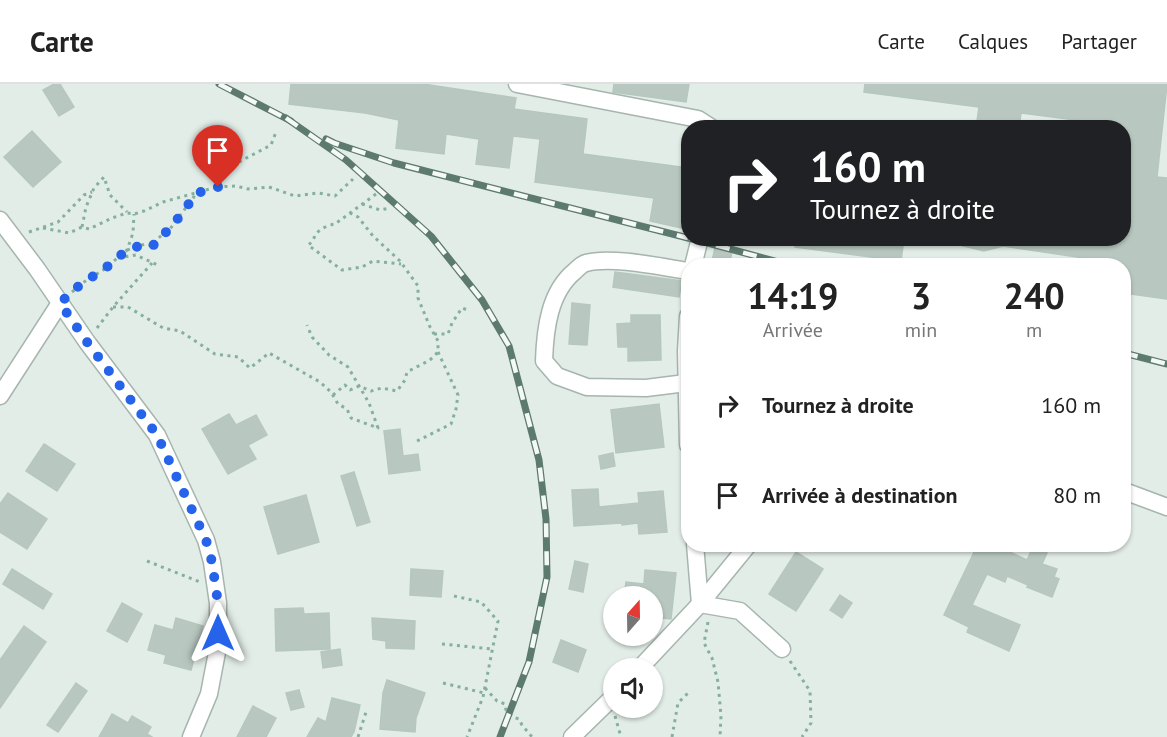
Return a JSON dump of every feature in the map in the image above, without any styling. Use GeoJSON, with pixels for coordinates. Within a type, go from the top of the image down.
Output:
{"type":"FeatureCollection","features":[{"type":"Feature","properties":{"kind":"street"},"geometry":{"type":"LineString","coordinates":[[517,84],[700,120]]}},
{"type":"Feature","properties":{"kind":"street"},"geometry":{"type":"LineString","coordinates":[[0,220],[157,435],[206,540],[212,562],[219,620],[216,657],[209,694],[192,737]]}},
{"type":"Feature","properties":{"kind":"street"},"geometry":{"type":"LineString","coordinates":[[681,270],[611,260],[585,263],[567,277],[552,303],[545,337],[544,361],[557,376],[587,387],[646,388],[681,384]]}},
{"type":"Feature","properties":{"kind":"street"},"geometry":{"type":"LineString","coordinates":[[0,396],[60,303]]}},
{"type":"Feature","properties":{"kind":"street"},"geometry":{"type":"LineString","coordinates":[[1131,494],[1167,507]]}},
{"type":"Feature","properties":{"kind":"street"},"geometry":{"type":"LineString","coordinates":[[696,552],[700,604]]}},
{"type":"Feature","properties":{"kind":"street"},"geometry":{"type":"LineString","coordinates":[[649,658],[700,604],[742,552]]}},
{"type":"Feature","properties":{"kind":"street"},"geometry":{"type":"LineString","coordinates":[[700,604],[740,611],[782,649]]}},
{"type":"Feature","properties":{"kind":"street"},"geometry":{"type":"LineString","coordinates":[[572,737],[603,707]]}},
{"type":"Feature","properties":{"kind":"path"},"geometry":{"type":"LineString","coordinates":[[218,187],[235,164],[271,145],[276,132]]}},
{"type":"Feature","properties":{"kind":"path"},"geometry":{"type":"LineString","coordinates":[[82,227],[93,188],[104,177],[110,195],[127,213]]}},
{"type":"Feature","properties":{"kind":"path"},"geometry":{"type":"LineString","coordinates":[[92,192],[84,195],[58,222],[43,228],[69,233],[82,227],[89,229],[127,213],[134,214],[163,202],[218,187],[236,186],[248,189],[269,187],[295,196],[318,193],[335,196],[353,179]]}},
{"type":"Feature","properties":{"kind":"path"},"geometry":{"type":"LineString","coordinates":[[60,303],[82,283],[102,271],[127,250],[145,244],[153,246],[157,239],[170,229],[197,193]]}},
{"type":"Feature","properties":{"kind":"path"},"geometry":{"type":"LineString","coordinates":[[376,194],[335,224],[318,231],[313,242],[308,245],[342,270],[362,267],[373,261],[402,264]]}},
{"type":"Feature","properties":{"kind":"path"},"geometry":{"type":"LineString","coordinates":[[362,204],[380,210],[390,208]]}},
{"type":"Feature","properties":{"kind":"path"},"geometry":{"type":"LineString","coordinates":[[350,213],[358,217],[373,236],[402,264],[418,286],[418,298],[438,341],[438,352],[458,395],[451,424],[417,441]]}},
{"type":"Feature","properties":{"kind":"path"},"geometry":{"type":"LineString","coordinates":[[127,250],[133,233],[134,214]]}},
{"type":"Feature","properties":{"kind":"path"},"geometry":{"type":"LineString","coordinates":[[116,259],[136,255],[160,266]]}},
{"type":"Feature","properties":{"kind":"path"},"geometry":{"type":"LineString","coordinates":[[87,342],[113,307],[152,263]]}},
{"type":"Feature","properties":{"kind":"path"},"geometry":{"type":"LineString","coordinates":[[113,307],[128,307],[163,328],[180,331],[215,354],[238,357],[250,368],[269,353],[320,382],[331,392],[338,404],[347,409],[351,418],[378,428],[369,403],[348,367],[329,355],[312,337],[307,325]]}},
{"type":"Feature","properties":{"kind":"path"},"geometry":{"type":"LineString","coordinates":[[434,334],[448,334],[462,308],[470,311]]}},
{"type":"Feature","properties":{"kind":"path"},"geometry":{"type":"LineString","coordinates":[[333,395],[345,385],[350,390],[359,386],[371,391],[382,388],[398,391],[407,372],[430,360],[438,352]]}},
{"type":"Feature","properties":{"kind":"path"},"geometry":{"type":"LineString","coordinates":[[147,561],[216,588]]}},
{"type":"Feature","properties":{"kind":"path"},"geometry":{"type":"LineString","coordinates":[[454,596],[481,603],[498,621],[484,690],[467,737]]}},
{"type":"Feature","properties":{"kind":"path"},"geometry":{"type":"LineString","coordinates":[[708,621],[704,643],[712,658],[718,682],[720,737]]}},
{"type":"Feature","properties":{"kind":"path"},"geometry":{"type":"LineString","coordinates":[[442,644],[492,649]]}},
{"type":"Feature","properties":{"kind":"path"},"geometry":{"type":"LineString","coordinates":[[782,649],[810,691],[811,723],[802,737]]}},
{"type":"Feature","properties":{"kind":"path"},"geometry":{"type":"LineString","coordinates":[[443,683],[484,690],[497,701],[505,704],[506,710],[519,719],[532,737]]}},
{"type":"Feature","properties":{"kind":"path"},"geometry":{"type":"LineString","coordinates":[[672,737],[678,703],[690,692]]}},
{"type":"Feature","properties":{"kind":"path"},"geometry":{"type":"LineString","coordinates":[[358,737],[367,709]]}},
{"type":"Feature","properties":{"kind":"building"},"geometry":{"type":"Polygon","coordinates":[[[54,84],[60,84],[74,107],[59,116],[43,90],[54,84]]]}},
{"type":"Feature","properties":{"kind":"building"},"geometry":{"type":"Polygon","coordinates":[[[291,84],[423,84],[516,98],[514,109],[587,119],[583,154],[681,167],[681,228],[650,221],[654,198],[535,182],[540,139],[513,136],[509,168],[476,164],[479,139],[446,134],[444,154],[396,148],[399,120],[365,113],[289,104],[291,84]]]}},
{"type":"Feature","properties":{"kind":"building"},"geometry":{"type":"Polygon","coordinates":[[[614,84],[689,84],[686,102],[613,92],[614,84]]]}},
{"type":"Feature","properties":{"kind":"building"},"geometry":{"type":"Polygon","coordinates":[[[865,84],[1167,84],[1157,177],[1167,178],[1167,299],[1131,294],[1131,258],[1084,258],[1003,246],[1131,246],[1131,120],[1075,120],[1021,113],[1020,120],[977,120],[979,107],[864,92],[865,84]]]}},
{"type":"Feature","properties":{"kind":"building"},"geometry":{"type":"Polygon","coordinates":[[[32,131],[61,162],[33,187],[4,157],[32,131]]]}},
{"type":"Feature","properties":{"kind":"building"},"geometry":{"type":"Polygon","coordinates":[[[715,246],[733,246],[731,258],[713,258],[715,246]]]}},
{"type":"Feature","properties":{"kind":"building"},"geometry":{"type":"Polygon","coordinates":[[[903,246],[901,258],[878,258],[795,247],[903,246]]]}},
{"type":"Feature","properties":{"kind":"building"},"geometry":{"type":"Polygon","coordinates":[[[963,246],[1003,246],[984,251],[963,246]]]}},
{"type":"Feature","properties":{"kind":"building"},"geometry":{"type":"Polygon","coordinates":[[[615,272],[681,281],[679,297],[613,287],[615,272]]]}},
{"type":"Feature","properties":{"kind":"building"},"geometry":{"type":"Polygon","coordinates":[[[572,303],[590,305],[587,345],[569,344],[572,303]]]}},
{"type":"Feature","properties":{"kind":"building"},"geometry":{"type":"Polygon","coordinates":[[[631,315],[660,315],[661,360],[628,361],[628,347],[618,347],[617,324],[631,323],[631,315]]]}},
{"type":"Feature","properties":{"kind":"building"},"geometry":{"type":"Polygon","coordinates":[[[659,404],[664,447],[616,453],[611,410],[659,404]]]}},
{"type":"Feature","properties":{"kind":"building"},"geometry":{"type":"Polygon","coordinates":[[[229,414],[236,425],[256,415],[267,435],[248,445],[256,459],[228,474],[202,429],[229,414]]]}},
{"type":"Feature","properties":{"kind":"building"},"geometry":{"type":"Polygon","coordinates":[[[400,429],[403,456],[418,454],[420,470],[389,474],[384,431],[400,429]]]}},
{"type":"Feature","properties":{"kind":"building"},"geometry":{"type":"Polygon","coordinates":[[[44,444],[75,464],[57,491],[26,471],[44,444]]]}},
{"type":"Feature","properties":{"kind":"building"},"geometry":{"type":"Polygon","coordinates":[[[613,453],[615,466],[601,469],[599,456],[613,453]]]}},
{"type":"Feature","properties":{"kind":"building"},"geometry":{"type":"Polygon","coordinates":[[[354,472],[370,522],[357,526],[341,476],[354,472]]]}},
{"type":"Feature","properties":{"kind":"building"},"geometry":{"type":"Polygon","coordinates":[[[598,489],[599,507],[639,503],[638,493],[663,491],[667,532],[639,534],[638,523],[574,526],[572,490],[598,489]]]}},
{"type":"Feature","properties":{"kind":"building"},"geometry":{"type":"Polygon","coordinates":[[[8,493],[47,519],[27,549],[0,532],[0,504],[8,493]]]}},
{"type":"Feature","properties":{"kind":"building"},"geometry":{"type":"Polygon","coordinates":[[[306,495],[319,542],[278,554],[264,507],[306,495]]]}},
{"type":"Feature","properties":{"kind":"building"},"geometry":{"type":"Polygon","coordinates":[[[796,552],[823,569],[796,611],[769,594],[796,552]]]}},
{"type":"Feature","properties":{"kind":"building"},"geometry":{"type":"Polygon","coordinates":[[[974,552],[1010,552],[1027,560],[1031,552],[1045,552],[1047,553],[1042,564],[1057,569],[1054,577],[1059,579],[1052,597],[1007,576],[1005,582],[987,574],[972,605],[1020,625],[1009,651],[967,632],[969,627],[944,615],[974,552]]]}},
{"type":"Feature","properties":{"kind":"building"},"geometry":{"type":"Polygon","coordinates":[[[575,561],[588,564],[583,592],[569,589],[575,561]]]}},
{"type":"Feature","properties":{"kind":"building"},"geometry":{"type":"Polygon","coordinates":[[[12,569],[52,594],[43,609],[3,584],[12,569]]]}},
{"type":"Feature","properties":{"kind":"building"},"geometry":{"type":"Polygon","coordinates":[[[411,569],[443,571],[441,597],[410,595],[411,569]]]}},
{"type":"Feature","properties":{"kind":"building"},"geometry":{"type":"Polygon","coordinates":[[[645,570],[676,573],[671,619],[663,618],[663,586],[625,586],[626,582],[644,584],[645,570]]]}},
{"type":"Feature","properties":{"kind":"building"},"geometry":{"type":"Polygon","coordinates":[[[840,595],[852,603],[842,618],[830,610],[840,595]]]}},
{"type":"Feature","properties":{"kind":"building"},"geometry":{"type":"Polygon","coordinates":[[[122,603],[142,614],[127,642],[107,631],[122,603]]]}},
{"type":"Feature","properties":{"kind":"building"},"geometry":{"type":"Polygon","coordinates":[[[303,608],[304,614],[329,613],[330,649],[276,651],[275,609],[303,608]]]}},
{"type":"Feature","properties":{"kind":"building"},"geometry":{"type":"Polygon","coordinates":[[[176,618],[203,626],[191,670],[164,663],[166,655],[148,650],[155,625],[173,630],[176,618]]]}},
{"type":"Feature","properties":{"kind":"building"},"geometry":{"type":"Polygon","coordinates":[[[372,618],[415,621],[414,649],[386,648],[386,641],[373,639],[372,618]]]}},
{"type":"Feature","properties":{"kind":"building"},"geometry":{"type":"Polygon","coordinates":[[[24,626],[46,642],[0,708],[0,660],[24,626]]]}},
{"type":"Feature","properties":{"kind":"building"},"geometry":{"type":"Polygon","coordinates":[[[561,640],[586,650],[578,672],[553,662],[561,640]]]}},
{"type":"Feature","properties":{"kind":"building"},"geometry":{"type":"Polygon","coordinates":[[[340,649],[342,665],[323,668],[321,652],[340,649]]]}},
{"type":"Feature","properties":{"kind":"building"},"geometry":{"type":"Polygon","coordinates":[[[387,680],[425,693],[416,718],[415,732],[380,729],[383,693],[387,680]]]}},
{"type":"Feature","properties":{"kind":"building"},"geometry":{"type":"Polygon","coordinates":[[[76,683],[87,691],[58,732],[47,725],[76,683]]]}},
{"type":"Feature","properties":{"kind":"building"},"geometry":{"type":"Polygon","coordinates":[[[299,690],[304,707],[291,710],[286,693],[299,690]]]}},
{"type":"Feature","properties":{"kind":"building"},"geometry":{"type":"Polygon","coordinates":[[[332,698],[360,705],[351,737],[307,737],[318,718],[326,722],[332,698]]]}},
{"type":"Feature","properties":{"kind":"building"},"geometry":{"type":"Polygon","coordinates":[[[253,706],[276,718],[266,737],[237,737],[253,706]]]}},
{"type":"Feature","properties":{"kind":"building"},"geometry":{"type":"Polygon","coordinates":[[[112,714],[128,723],[132,716],[151,727],[147,734],[152,737],[99,737],[112,714]]]}},
{"type":"Feature","properties":{"kind":"railway"},"geometry":{"type":"LineString","coordinates":[[219,84],[291,121]]}},
{"type":"Feature","properties":{"kind":"railway"},"geometry":{"type":"LineString","coordinates":[[286,118],[346,160],[431,236],[482,300],[509,346],[539,460],[546,519],[547,577],[529,662],[500,737]]}},
{"type":"Feature","properties":{"kind":"railway"},"geometry":{"type":"LineString","coordinates":[[326,139],[394,163],[681,236]]}},
{"type":"Feature","properties":{"kind":"railway"},"geometry":{"type":"LineString","coordinates":[[719,246],[763,258]]}},
{"type":"Feature","properties":{"kind":"railway"},"geometry":{"type":"LineString","coordinates":[[1131,355],[1167,364]]}},
{"type":"Feature","properties":{"kind":"route"},"geometry":{"type":"LineString","coordinates":[[218,187],[197,193],[170,229],[157,239],[153,246],[145,244],[127,250],[102,271],[82,283],[60,303],[157,435],[206,540],[218,603],[218,633]]}}]}
